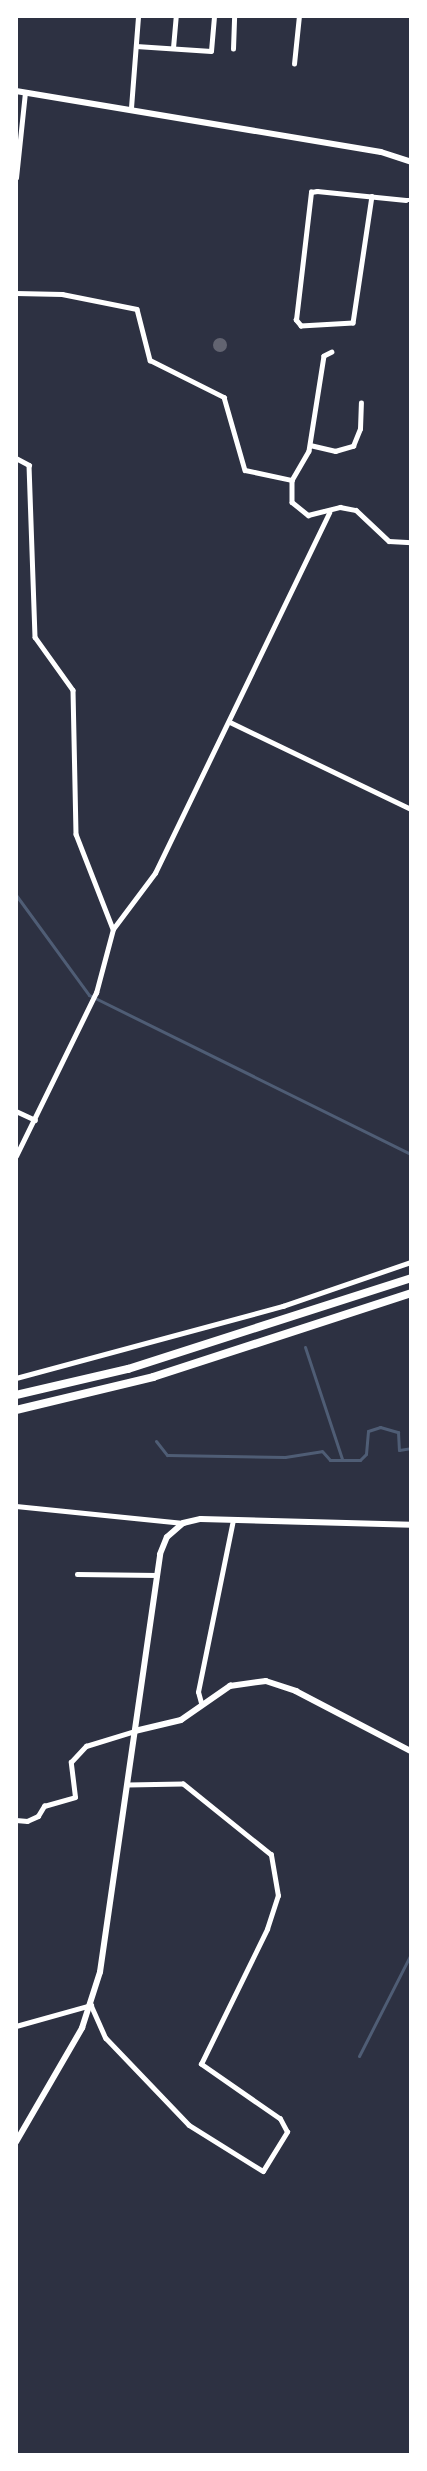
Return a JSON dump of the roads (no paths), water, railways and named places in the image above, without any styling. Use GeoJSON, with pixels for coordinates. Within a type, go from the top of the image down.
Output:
{"type":"FeatureCollection","features":[{"type":"Feature","properties":{"kind":"highway"},"geometry":{"type":"LineString","coordinates":[[16,1395],[128,1368],[411,1278]]}},
{"type":"Feature","properties":{"kind":"highway"},"geometry":{"type":"LineString","coordinates":[[16,1410],[153,1377],[411,1293]]}},
{"type":"Feature","properties":{"kind":"main road"},"geometry":{"type":"LineString","coordinates":[[16,91],[131,108],[380,152],[411,162]]}},
{"type":"Feature","properties":{"kind":"main road"},"geometry":{"type":"LineString","coordinates":[[16,2142],[72,2047],[90,2005],[105,1947],[163,1544],[183,1523],[233,1520],[411,1525]]}},
{"type":"Feature","properties":{"kind":"street"},"geometry":{"type":"LineString","coordinates":[[131,108],[138,16]]}},
{"type":"Feature","properties":{"kind":"street"},"geometry":{"type":"LineString","coordinates":[[173,48],[176,16]]}},
{"type":"Feature","properties":{"kind":"street"},"geometry":{"type":"LineString","coordinates":[[136,46],[212,51],[214,16]]}},
{"type":"Feature","properties":{"kind":"street"},"geometry":{"type":"LineString","coordinates":[[233,49],[234,16]]}},
{"type":"Feature","properties":{"kind":"street"},"geometry":{"type":"LineString","coordinates":[[294,64],[299,16]]}},
{"type":"Feature","properties":{"kind":"street"},"geometry":{"type":"LineString","coordinates":[[16,178],[25,92]]}},
{"type":"Feature","properties":{"kind":"street"},"geometry":{"type":"LineString","coordinates":[[372,196],[353,323],[301,326],[296,320],[311,192],[372,196],[411,200]]}},
{"type":"Feature","properties":{"kind":"street"},"geometry":{"type":"LineString","coordinates":[[16,293],[70,295],[137,309],[150,360],[224,398],[245,470],[292,480]]}},
{"type":"Feature","properties":{"kind":"street"},"geometry":{"type":"LineString","coordinates":[[332,352],[324,356],[310,445],[304,464],[292,480],[290,498],[296,507],[308,515],[330,512],[340,507],[356,510],[389,541],[411,542]]}},
{"type":"Feature","properties":{"kind":"street"},"geometry":{"type":"LineString","coordinates":[[310,445],[335,451],[352,446],[360,429],[361,403]]}},
{"type":"Feature","properties":{"kind":"street"},"geometry":{"type":"LineString","coordinates":[[16,458],[29,465],[32,622],[35,637],[73,690],[76,834],[113,929]]}},
{"type":"Feature","properties":{"kind":"street"},"geometry":{"type":"LineString","coordinates":[[16,1156],[96,993],[113,929],[155,873],[230,722],[330,512]]}},
{"type":"Feature","properties":{"kind":"street"},"geometry":{"type":"LineString","coordinates":[[230,722],[411,809]]}},
{"type":"Feature","properties":{"kind":"street"},"geometry":{"type":"LineString","coordinates":[[16,1111],[35,1120]]}},
{"type":"Feature","properties":{"kind":"street"},"geometry":{"type":"LineString","coordinates":[[16,1378],[283,1306],[411,1262]]}},
{"type":"Feature","properties":{"kind":"street"},"geometry":{"type":"LineString","coordinates":[[16,1506],[183,1523]]}},
{"type":"Feature","properties":{"kind":"street"},"geometry":{"type":"LineString","coordinates":[[201,1703],[198,1692],[233,1520]]}},
{"type":"Feature","properties":{"kind":"street"},"geometry":{"type":"LineString","coordinates":[[77,1574],[157,1576]]}},
{"type":"Feature","properties":{"kind":"street"},"geometry":{"type":"LineString","coordinates":[[16,1820],[27,1821],[38,1816],[44,1806],[75,1797],[71,1762],[86,1746],[180,1720],[201,1703],[230,1686],[266,1681],[296,1691],[411,1751]]}},
{"type":"Feature","properties":{"kind":"street"},"geometry":{"type":"LineString","coordinates":[[16,2026],[90,2005],[106,2038],[189,2125],[263,2171],[287,2132],[285,2124],[201,2064],[268,1929],[278,1896],[274,1865],[253,1838],[183,1784],[128,1785]]}},
{"type":"Feature","properties":{"kind":"waterway"},"geometry":{"type":"LineString","coordinates":[[16,895],[89,995],[411,1154]]}},
{"type":"Feature","properties":{"kind":"waterway"},"geometry":{"type":"LineString","coordinates":[[305,1347],[342,1459]]}},
{"type":"Feature","properties":{"kind":"waterway"},"geometry":{"type":"LineString","coordinates":[[156,1441],[167,1455],[285,1457],[322,1451],[330,1460],[360,1460],[366,1454],[368,1431],[380,1427],[398,1432],[399,1450],[411,1448]]}},
{"type":"Feature","properties":{"kind":"waterway"},"geometry":{"type":"LineString","coordinates":[[359,2056],[411,1954]]}}]}
